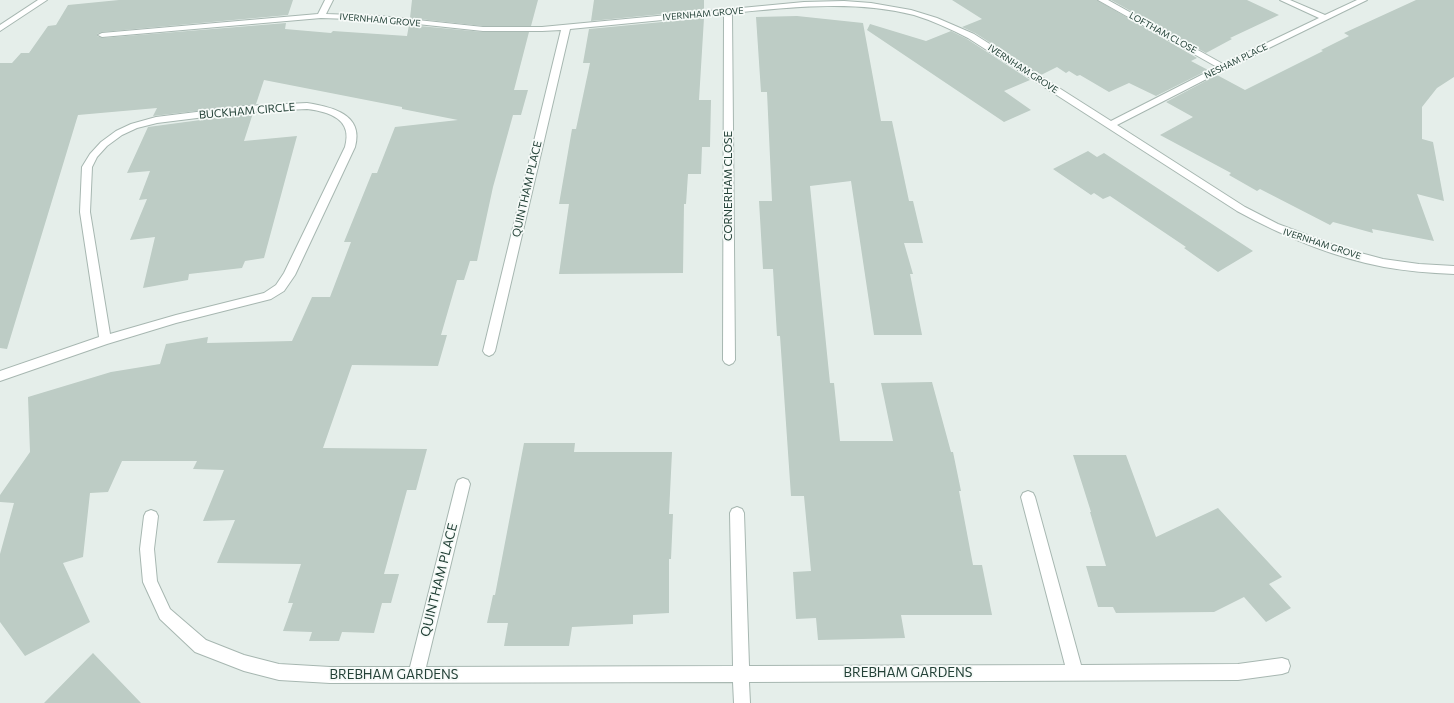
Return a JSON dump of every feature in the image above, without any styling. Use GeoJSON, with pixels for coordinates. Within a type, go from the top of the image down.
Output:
{"type":"FeatureCollection","features":[{"type":"Feature","properties":{"kind":"street"},"geometry":{"type":"LineString","coordinates":[[0,29],[43,0]]}},
{"type":"Feature","properties":{"kind":"street"},"geometry":{"type":"LineString","coordinates":[[321,16],[329,0]]}},
{"type":"Feature","properties":{"kind":"street","name":"LOFTHAM CLOSE"},"geometry":{"type":"LineString","coordinates":[[1102,0],[1223,67]]}},
{"type":"Feature","properties":{"kind":"street"},"geometry":{"type":"LineString","coordinates":[[1284,0],[1325,18]]}},
{"type":"Feature","properties":{"kind":"street","name":"NESHAM PLACE"},"geometry":{"type":"LineString","coordinates":[[1111,125],[1223,67],[1363,0]]}},
{"type":"Feature","properties":{"kind":"street","name":"IVERNHAM GROVE"},"geometry":{"type":"LineString","coordinates":[[102,35],[321,16],[380,18],[483,29],[517,30],[566,27],[804,4],[858,2],[876,5],[912,12],[971,36],[1241,209],[1274,228],[1306,240],[1383,263],[1420,268],[1454,270]]}},
{"type":"Feature","properties":{"kind":"street","name":"CORNERHAM CLOSE"},"geometry":{"type":"LineString","coordinates":[[728,12],[729,360]]}},
{"type":"Feature","properties":{"kind":"street","name":"QUINTHAM PLACE"},"geometry":{"type":"LineString","coordinates":[[489,351],[566,27]]}},
{"type":"Feature","properties":{"kind":"street","name":"BUCKHAM CIRCLE"},"geometry":{"type":"LineString","coordinates":[[0,376],[106,340],[176,319],[251,302],[267,296],[280,288],[289,275],[350,147],[353,136],[348,122],[327,109],[307,106],[245,109],[156,120],[134,126],[119,133],[104,144],[93,156],[87,167],[84,212],[106,340]]}},
{"type":"Feature","properties":{"kind":"street","name":"QUINTHAM PLACE"},"geometry":{"type":"LineString","coordinates":[[416,675],[463,484]]}},
{"type":"Feature","properties":{"kind":"street"},"geometry":{"type":"LineString","coordinates":[[1028,497],[1075,672]]}},
{"type":"Feature","properties":{"kind":"street"},"geometry":{"type":"LineString","coordinates":[[737,513],[742,703]]}},
{"type":"Feature","properties":{"kind":"street","name":"BREBHAM GARDENS"},"geometry":{"type":"LineString","coordinates":[[152,516],[147,549],[150,582],[165,614],[201,646],[244,663],[279,672],[330,675],[1238,672],[1282,666]]}},
{"type":"Feature","properties":{"kind":"building"},"geometry":{"type":"Polygon","coordinates":[[[119,0],[293,0],[288,15],[102,32],[97,34],[97,36],[102,38],[286,23],[285,29],[331,33],[333,31],[407,36],[409,25],[483,32],[529,32],[514,90],[528,90],[521,115],[513,115],[493,187],[477,261],[470,261],[464,280],[457,280],[441,335],[447,335],[438,366],[352,365],[323,448],[427,449],[416,490],[407,490],[384,574],[399,574],[391,603],[382,603],[374,633],[342,632],[339,641],[309,641],[312,632],[283,631],[293,603],[288,603],[301,564],[217,563],[235,520],[203,521],[224,470],[193,469],[197,461],[122,461],[108,492],[90,493],[83,557],[63,563],[90,622],[25,656],[0,622],[0,554],[14,503],[0,502],[0,495],[30,452],[28,397],[111,372],[160,364],[166,344],[208,337],[207,343],[292,341],[312,297],[330,297],[351,242],[344,242],[372,173],[377,173],[395,127],[458,120],[402,109],[402,107],[264,80],[256,104],[153,116],[157,108],[78,115],[7,349],[0,348],[0,63],[12,63],[21,53],[29,53],[48,26],[56,25],[68,5],[119,0]]]}},
{"type":"Feature","properties":{"kind":"building"},"geometry":{"type":"Polygon","coordinates":[[[412,0],[538,0],[531,26],[483,26],[410,18],[412,0]]]}},
{"type":"Feature","properties":{"kind":"building"},"geometry":{"type":"Polygon","coordinates":[[[594,0],[704,0],[704,10],[591,21],[594,0]]]}},
{"type":"Feature","properties":{"kind":"building"},"geometry":{"type":"Polygon","coordinates":[[[952,0],[1097,0],[1197,58],[1191,61],[1208,70],[1156,96],[1129,83],[1109,92],[1080,75],[1077,76],[1069,71],[1066,73],[1057,67],[1041,75],[975,33],[962,27],[982,19],[952,0]]]}},
{"type":"Feature","properties":{"kind":"building"},"geometry":{"type":"Polygon","coordinates":[[[1111,0],[1247,0],[1279,15],[1230,38],[1232,39],[1206,53],[1111,0]]]}},
{"type":"Feature","properties":{"kind":"building"},"geometry":{"type":"Polygon","coordinates":[[[1416,0],[1454,0],[1454,77],[1437,88],[1422,107],[1422,139],[1433,142],[1444,201],[1417,194],[1434,241],[1372,229],[1373,233],[1333,222],[1330,225],[1260,189],[1257,191],[1229,175],[1231,173],[1160,135],[1193,117],[1166,102],[1217,75],[1245,90],[1323,51],[1321,50],[1349,36],[1344,33],[1416,0]]]}},
{"type":"Feature","properties":{"kind":"building"},"geometry":{"type":"Polygon","coordinates":[[[797,16],[863,23],[881,121],[892,121],[909,201],[913,201],[923,243],[904,243],[913,274],[910,274],[922,335],[874,335],[851,181],[810,186],[830,383],[834,383],[840,441],[893,441],[881,383],[932,382],[951,452],[953,452],[973,565],[982,565],[992,615],[901,615],[905,638],[818,640],[816,618],[796,619],[793,572],[811,571],[804,496],[791,496],[780,336],[777,336],[773,269],[763,269],[759,201],[772,201],[767,92],[761,92],[756,17],[797,16]]]}},
{"type":"Feature","properties":{"kind":"building"},"geometry":{"type":"Polygon","coordinates":[[[704,18],[699,100],[711,100],[710,147],[702,147],[701,174],[688,174],[686,204],[684,204],[683,273],[559,274],[569,204],[559,204],[572,129],[576,129],[590,63],[583,63],[589,29],[704,18]]]}},
{"type":"Feature","properties":{"kind":"building"},"geometry":{"type":"Polygon","coordinates":[[[870,24],[926,41],[951,31],[967,39],[1030,80],[1004,91],[1031,110],[1004,122],[867,30],[870,24]]]}},
{"type":"Feature","properties":{"kind":"building"},"geometry":{"type":"Polygon","coordinates":[[[253,113],[244,141],[297,136],[264,258],[245,261],[242,268],[189,274],[188,280],[143,288],[155,237],[130,240],[147,199],[139,200],[150,171],[127,173],[148,127],[253,113]]]}},
{"type":"Feature","properties":{"kind":"building"},"geometry":{"type":"Polygon","coordinates":[[[1088,151],[1097,157],[1104,153],[1253,251],[1218,272],[1184,248],[1186,247],[1110,196],[1103,199],[1094,193],[1091,195],[1053,169],[1088,151]]]}},
{"type":"Feature","properties":{"kind":"building"},"geometry":{"type":"Polygon","coordinates":[[[524,443],[575,443],[574,452],[672,452],[669,514],[673,514],[671,559],[669,559],[669,613],[633,615],[633,624],[572,627],[569,646],[504,646],[508,623],[487,623],[493,595],[495,595],[524,443]]]}},
{"type":"Feature","properties":{"kind":"building"},"geometry":{"type":"Polygon","coordinates":[[[1073,455],[1126,455],[1156,537],[1218,508],[1282,577],[1269,584],[1291,608],[1266,622],[1244,597],[1214,612],[1116,613],[1113,607],[1098,607],[1086,566],[1106,566],[1073,455]]]}},
{"type":"Feature","properties":{"kind":"building"},"geometry":{"type":"Polygon","coordinates":[[[93,653],[141,703],[44,703],[93,653]]]}}]}
